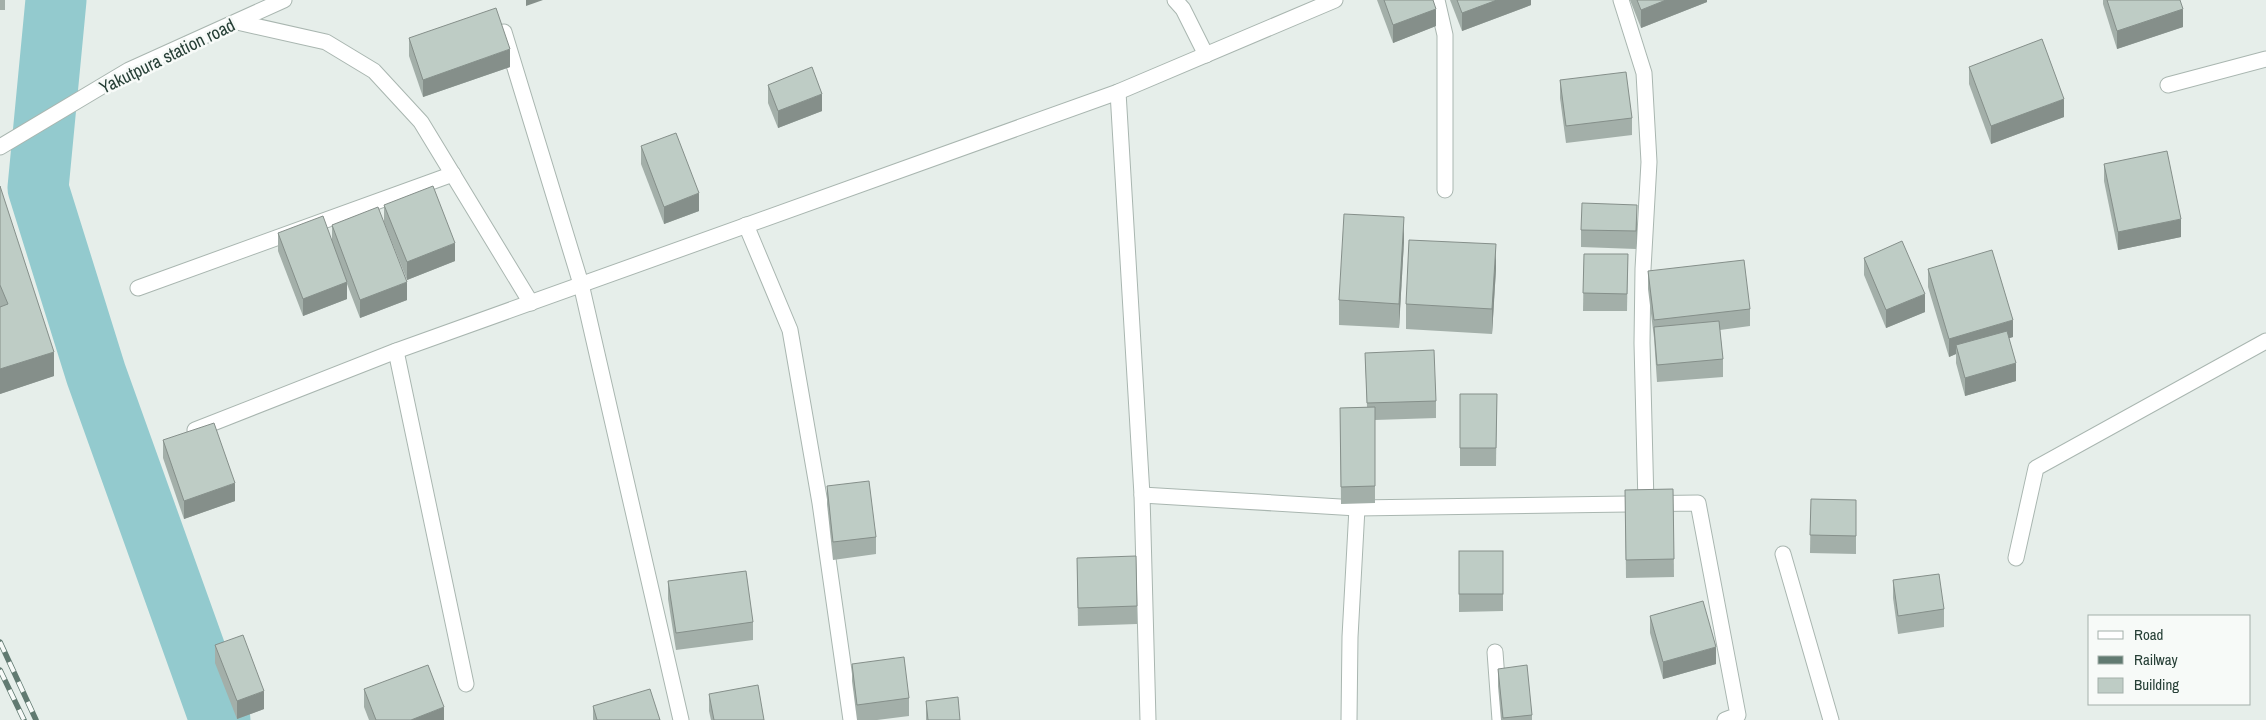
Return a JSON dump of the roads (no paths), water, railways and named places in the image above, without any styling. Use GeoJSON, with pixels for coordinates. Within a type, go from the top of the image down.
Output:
{"type":"FeatureCollection","features":[{"type":"Feature","properties":{"kind":"street","name":"Yakutpura station road"},"geometry":{"type":"LineString","coordinates":[[0,147],[130,70],[284,0]]}},
{"type":"Feature","properties":{"kind":"street"},"geometry":{"type":"LineString","coordinates":[[1176,0],[1183,9],[1206,54]]}},
{"type":"Feature","properties":{"kind":"street"},"geometry":{"type":"LineString","coordinates":[[183,435],[396,351],[1118,92],[1335,0]]}},
{"type":"Feature","properties":{"kind":"street"},"geometry":{"type":"LineString","coordinates":[[1436,0],[1445,35],[1445,190]]}},
{"type":"Feature","properties":{"kind":"street"},"geometry":{"type":"LineString","coordinates":[[1621,0],[1644,73],[1649,162],[1643,278],[1646,504]]}},
{"type":"Feature","properties":{"kind":"street"},"geometry":{"type":"LineString","coordinates":[[237,22],[326,42],[374,71],[421,122],[531,303]]}},
{"type":"Feature","properties":{"kind":"street"},"geometry":{"type":"LineString","coordinates":[[503,30],[581,284],[681,720]]}},
{"type":"Feature","properties":{"kind":"street"},"geometry":{"type":"LineString","coordinates":[[2168,85],[2266,58]]}},
{"type":"Feature","properties":{"kind":"street"},"geometry":{"type":"LineString","coordinates":[[1118,92],[1142,495],[1148,720]]}},
{"type":"Feature","properties":{"kind":"street"},"geometry":{"type":"LineString","coordinates":[[138,288],[453,174]]}},
{"type":"Feature","properties":{"kind":"street"},"geometry":{"type":"LineString","coordinates":[[746,226],[790,330],[820,503],[851,720]]}},
{"type":"Feature","properties":{"kind":"street"},"geometry":{"type":"LineString","coordinates":[[2016,558],[2036,468],[2266,341]]}},
{"type":"Feature","properties":{"kind":"street"},"geometry":{"type":"LineString","coordinates":[[396,351],[466,684]]}},
{"type":"Feature","properties":{"kind":"street"},"geometry":{"type":"LineString","coordinates":[[1142,495],[1357,508],[1698,503],[1738,715],[1725,720]]}},
{"type":"Feature","properties":{"kind":"street"},"geometry":{"type":"LineString","coordinates":[[1349,720],[1350,637],[1357,508]]}},
{"type":"Feature","properties":{"kind":"street"},"geometry":{"type":"LineString","coordinates":[[1784,554],[1831,720]]}},
{"type":"Feature","properties":{"kind":"street"},"geometry":{"type":"LineString","coordinates":[[1495,652],[1500,720]]}},
{"type":"Feature","properties":{"kind":"waterway"},"geometry":{"type":"LineString","coordinates":[[56,0],[38,188],[96,374],[220,720]]}},
{"type":"Feature","properties":{"kind":"railway"},"geometry":{"type":"LineString","coordinates":[[0,642],[36,720]]}},
{"type":"Feature","properties":{"kind":"railway"},"geometry":{"type":"LineString","coordinates":[[0,670],[24,720]]}}]}
